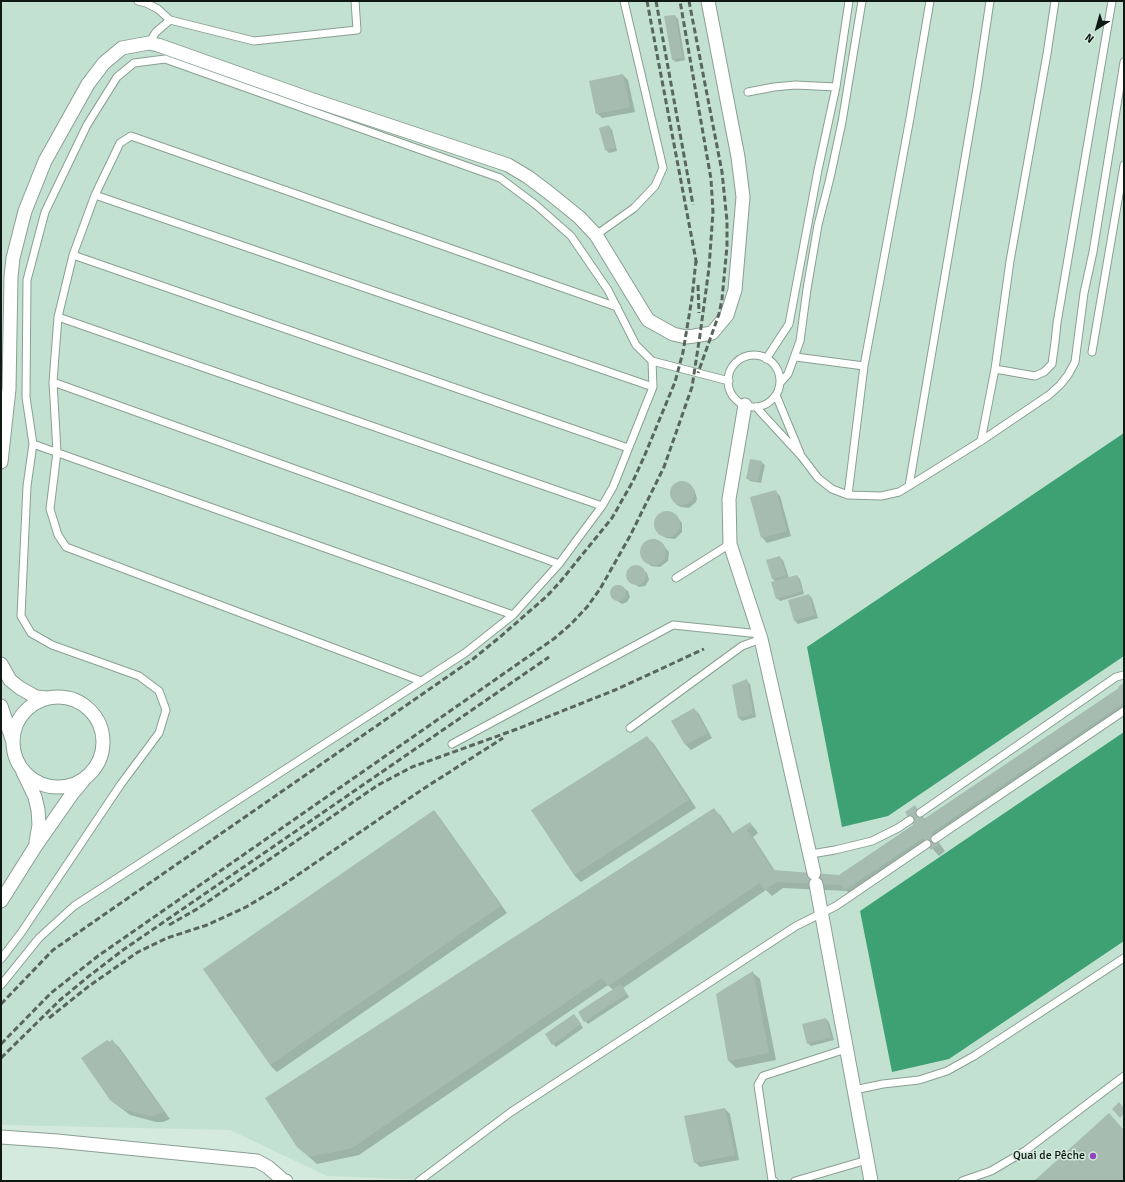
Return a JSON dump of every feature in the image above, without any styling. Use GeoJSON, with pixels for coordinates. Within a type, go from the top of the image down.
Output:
{"type":"FeatureCollection","features":[{"type":"Feature","properties":{"kind":"street"},"geometry":{"type":"LineString","coordinates":[[1,462],[9,389],[11,277],[15,252],[27,204],[45,161],[96,72],[112,55],[122,48],[149,43],[313,100],[508,165],[528,176],[579,217],[596,235],[648,320],[673,334],[686,336],[712,333],[727,315],[735,290],[743,196],[738,157],[708,1]]}},
{"type":"Feature","properties":{"kind":"street"},"geometry":{"type":"LineString","coordinates":[[750,406],[729,499],[730,544],[761,636],[811,854],[871,1181]]}},
{"type":"Feature","properties":{"kind":"street"},"geometry":{"type":"LineString","coordinates":[[1,664],[10,680],[20,688],[36,697],[69,699],[82,705],[93,714],[101,727],[103,741],[102,753],[97,765],[72,794],[34,847],[1,901]]}},
{"type":"Feature","properties":{"kind":"street"},"geometry":{"type":"LineString","coordinates":[[14,743],[16,727],[24,713],[37,703],[52,698]]}},
{"type":"Feature","properties":{"kind":"street"},"geometry":{"type":"LineString","coordinates":[[1,706],[14,743],[16,756],[35,797],[39,825],[34,847]]}},
{"type":"Feature","properties":{"kind":"street"},"geometry":{"type":"LineString","coordinates":[[21,767],[38,782],[52,786],[59,787],[74,784],[87,777]]}},
{"type":"Feature","properties":{"kind":"street"},"geometry":{"type":"LineString","coordinates":[[1,1137],[57,1141],[257,1162],[268,1167],[285,1181]]}},
{"type":"Feature","properties":{"kind":"lane"},"geometry":{"type":"LineString","coordinates":[[138,1],[158,9],[170,20],[254,41],[358,30],[355,1]]}},
{"type":"Feature","properties":{"kind":"lane"},"geometry":{"type":"LineString","coordinates":[[596,235],[634,208],[655,186],[663,168],[624,1]]}},
{"type":"Feature","properties":{"kind":"lane"},"geometry":{"type":"LineString","coordinates":[[766,359],[789,324],[818,170],[836,87],[849,1]]}},
{"type":"Feature","properties":{"kind":"lane"},"geometry":{"type":"LineString","coordinates":[[780,383],[788,374],[796,356],[800,341],[818,225],[842,122],[862,1]]}},
{"type":"Feature","properties":{"kind":"lane"},"geometry":{"type":"LineString","coordinates":[[848,495],[864,366],[908,133],[930,1]]}},
{"type":"Feature","properties":{"kind":"lane"},"geometry":{"type":"LineString","coordinates":[[909,486],[976,96],[990,1]]}},
{"type":"Feature","properties":{"kind":"lane"},"geometry":{"type":"LineString","coordinates":[[981,441],[995,369],[1010,261],[1046,61],[1055,1]]}},
{"type":"Feature","properties":{"kind":"lane"},"geometry":{"type":"LineString","coordinates":[[995,369],[1035,376],[1044,372],[1052,364],[1056,342],[1057,323],[1112,1]]}},
{"type":"Feature","properties":{"kind":"lane"},"geometry":{"type":"LineString","coordinates":[[149,43],[156,32],[170,20]]}},
{"type":"Feature","properties":{"kind":"lane"},"geometry":{"type":"LineString","coordinates":[[1,959],[21,933],[121,784],[159,733],[166,710],[159,691],[139,676],[52,645],[31,633],[21,616],[27,486],[34,444],[26,397],[27,280],[45,212],[88,125],[117,77],[134,63],[165,59],[500,178],[571,236],[608,290],[636,345],[652,361],[729,381]]}},
{"type":"Feature","properties":{"kind":"lane"},"geometry":{"type":"LineString","coordinates":[[750,406],[768,404],[776,395],[780,383],[780,376],[777,369],[766,359],[755,356],[744,358],[735,365],[729,375],[729,387],[734,398],[750,406],[802,457],[818,478],[832,489],[848,495],[881,496],[899,492],[909,486],[981,441],[1049,395],[1064,380],[1075,362],[1084,293],[1093,252],[1124,62]]}},
{"type":"Feature","properties":{"kind":"lane"},"geometry":{"type":"LineString","coordinates":[[748,92],[795,85],[836,87]]}},
{"type":"Feature","properties":{"kind":"lane"},"geometry":{"type":"LineString","coordinates":[[421,681],[66,547],[58,534],[50,510],[57,452],[53,382],[58,317],[73,255],[95,195],[120,143],[131,136],[617,307]]}},
{"type":"Feature","properties":{"kind":"lane"},"geometry":{"type":"LineString","coordinates":[[1092,352],[1124,165]]}},
{"type":"Feature","properties":{"kind":"lane"},"geometry":{"type":"LineString","coordinates":[[95,195],[653,387]]}},
{"type":"Feature","properties":{"kind":"lane"},"geometry":{"type":"LineString","coordinates":[[73,255],[628,448]]}},
{"type":"Feature","properties":{"kind":"lane"},"geometry":{"type":"LineString","coordinates":[[58,317],[602,506]]}},
{"type":"Feature","properties":{"kind":"lane"},"geometry":{"type":"LineString","coordinates":[[796,356],[864,366]]}},
{"type":"Feature","properties":{"kind":"lane"},"geometry":{"type":"LineString","coordinates":[[1,985],[39,938],[74,906],[465,652],[513,615],[559,564],[602,506],[613,487],[653,387],[652,361]]}},
{"type":"Feature","properties":{"kind":"lane"},"geometry":{"type":"LineString","coordinates":[[53,382],[559,564]]}},
{"type":"Feature","properties":{"kind":"lane"},"geometry":{"type":"LineString","coordinates":[[776,395],[802,457]]}},
{"type":"Feature","properties":{"kind":"lane"},"geometry":{"type":"LineString","coordinates":[[34,444],[513,615]]}},
{"type":"Feature","properties":{"kind":"lane"},"geometry":{"type":"LineString","coordinates":[[676,578],[730,544]]}},
{"type":"Feature","properties":{"kind":"lane"},"geometry":{"type":"LineString","coordinates":[[452,744],[673,625],[761,636]]}},
{"type":"Feature","properties":{"kind":"lane"},"geometry":{"type":"LineString","coordinates":[[630,728],[742,646],[761,636]]}},
{"type":"Feature","properties":{"kind":"lane"},"geometry":{"type":"LineString","coordinates":[[920,813],[1116,677],[1124,675]]}},
{"type":"Feature","properties":{"kind":"lane"},"geometry":{"type":"LineString","coordinates":[[935,839],[1124,711]]}},
{"type":"Feature","properties":{"kind":"lane"},"geometry":{"type":"LineString","coordinates":[[811,854],[872,841],[910,820]]}},
{"type":"Feature","properties":{"kind":"lane"},"geometry":{"type":"LineString","coordinates":[[419,1181],[511,1112],[796,926],[836,906],[927,844]]}},
{"type":"Feature","properties":{"kind":"lane"},"geometry":{"type":"LineString","coordinates":[[854,1090],[882,1084],[919,1080],[947,1072],[1124,958]]}},
{"type":"Feature","properties":{"kind":"lane"},"geometry":{"type":"LineString","coordinates":[[774,1181],[772,1180],[758,1084],[760,1079],[764,1076],[846,1049]]}},
{"type":"Feature","properties":{"kind":"lane"},"geometry":{"type":"LineString","coordinates":[[962,1181],[991,1171],[1025,1151],[1124,1076]]}},
{"type":"Feature","properties":{"kind":"lane"},"geometry":{"type":"LineString","coordinates":[[796,1181],[867,1160]]}},
{"type":"Feature","properties":{"kind":"shaded area"},"geometry":{"type":"Polygon","coordinates":[[[1,1],[1124,1],[1124,1181],[445,1181],[327,1176],[230,1130],[1,1125],[1,1]]]}},
{"type":"Feature","properties":{"kind":"shaded area"},"geometry":{"type":"Polygon","coordinates":[[[1124,433],[1124,656],[888,816],[842,827],[807,647],[1124,433]]]}},
{"type":"Feature","properties":{"kind":"shaded area"},"geometry":{"type":"Polygon","coordinates":[[[1124,732],[1124,941],[949,1059],[892,1072],[860,911],[1124,732]]]}},
{"type":"Feature","properties":{"kind":"building"},"geometry":{"type":"Polygon","coordinates":[[[675,15],[683,57],[672,60],[664,16],[675,15]]]}},
{"type":"Feature","properties":{"kind":"building"},"geometry":{"type":"Polygon","coordinates":[[[623,74],[630,107],[596,114],[589,81],[623,74]]]}},
{"type":"Feature","properties":{"kind":"building"},"geometry":{"type":"Polygon","coordinates":[[[609,125],[615,148],[605,150],[599,128],[609,125]]]}},
{"type":"Feature","properties":{"kind":"building"},"geometry":{"type":"Polygon","coordinates":[[[750,459],[762,461],[758,481],[746,479],[750,459]]]}},
{"type":"Feature","properties":{"kind":"building"},"geometry":{"type":"Polygon","coordinates":[[[682,481],[691,484],[694,493],[691,502],[682,505],[673,502],[670,493],[673,484],[682,481]]]}},
{"type":"Feature","properties":{"kind":"building"},"geometry":{"type":"Polygon","coordinates":[[[776,490],[787,531],[761,538],[750,497],[776,490]]]}},
{"type":"Feature","properties":{"kind":"building"},"geometry":{"type":"Polygon","coordinates":[[[667,511],[676,515],[680,524],[676,533],[667,537],[658,533],[654,524],[658,515],[667,511]]]}},
{"type":"Feature","properties":{"kind":"building"},"geometry":{"type":"Polygon","coordinates":[[[653,539],[662,543],[666,552],[662,561],[653,565],[644,561],[640,552],[644,543],[653,539]]]}},
{"type":"Feature","properties":{"kind":"building"},"geometry":{"type":"Polygon","coordinates":[[[780,556],[786,575],[772,579],[766,560],[780,556]]]}},
{"type":"Feature","properties":{"kind":"building"},"geometry":{"type":"Polygon","coordinates":[[[636,565],[643,568],[646,575],[643,582],[636,585],[629,582],[626,575],[629,568],[636,565]]]}},
{"type":"Feature","properties":{"kind":"building"},"geometry":{"type":"Polygon","coordinates":[[[797,575],[802,591],[776,599],[771,582],[797,575]]]}},
{"type":"Feature","properties":{"kind":"building"},"geometry":{"type":"Polygon","coordinates":[[[615,585],[621,585],[626,590],[624,599],[621,601],[615,601],[610,596],[610,590],[615,585]]]}},
{"type":"Feature","properties":{"kind":"building"},"geometry":{"type":"Polygon","coordinates":[[[809,594],[815,615],[794,621],[788,600],[809,594]]]}},
{"type":"Feature","properties":{"kind":"building"},"geometry":{"type":"Polygon","coordinates":[[[747,679],[753,714],[738,718],[732,685],[747,679]]]}},
{"type":"Feature","properties":{"kind":"building"},"geometry":{"type":"Polygon","coordinates":[[[1124,684],[1124,703],[931,833],[939,844],[931,850],[923,838],[845,890],[841,885],[776,882],[765,890],[760,883],[608,986],[602,978],[352,1148],[309,1157],[297,1147],[265,1098],[714,808],[731,834],[750,822],[752,826],[747,830],[773,870],[839,875],[913,825],[905,812],[915,805],[924,819],[1119,688],[1118,687],[1124,684]]]}},
{"type":"Feature","properties":{"kind":"building"},"geometry":{"type":"Polygon","coordinates":[[[694,708],[708,733],[685,745],[671,721],[694,708]]]}},
{"type":"Feature","properties":{"kind":"building"},"geometry":{"type":"Polygon","coordinates":[[[647,736],[689,800],[574,875],[531,810],[647,736]]]}},
{"type":"Feature","properties":{"kind":"building"},"geometry":{"type":"Polygon","coordinates":[[[434,810],[501,906],[270,1065],[203,969],[434,810]]]}},
{"type":"Feature","properties":{"kind":"building"},"geometry":{"type":"Polygon","coordinates":[[[753,971],[769,1053],[728,1061],[716,994],[753,971]]]}},
{"type":"Feature","properties":{"kind":"building"},"geometry":{"type":"Polygon","coordinates":[[[621,984],[627,994],[584,1022],[578,1012],[621,984]]]}},
{"type":"Feature","properties":{"kind":"building"},"geometry":{"type":"Polygon","coordinates":[[[574,1014],[581,1024],[552,1045],[545,1034],[574,1014]]]}},
{"type":"Feature","properties":{"kind":"building"},"geometry":{"type":"Polygon","coordinates":[[[826,1018],[831,1037],[807,1044],[802,1024],[826,1018]]]}},
{"type":"Feature","properties":{"kind":"building"},"geometry":{"type":"Polygon","coordinates":[[[112,1039],[164,1112],[148,1116],[122,1109],[110,1100],[81,1058],[107,1040],[110,1042],[112,1039]]]}},
{"type":"Feature","properties":{"kind":"building"},"geometry":{"type":"Polygon","coordinates":[[[1119,1102],[1124,1108],[1124,1114],[1120,1118],[1112,1109],[1119,1102]]]}},
{"type":"Feature","properties":{"kind":"building"},"geometry":{"type":"Polygon","coordinates":[[[725,1108],[735,1155],[694,1163],[684,1116],[725,1108]]]}},
{"type":"Feature","properties":{"kind":"building","name":"Quai de Pêche"},"geometry":{"type":"Polygon","coordinates":[[[1109,1113],[1124,1130],[1124,1181],[1034,1181],[1109,1113]]]}},
{"type":"Feature","properties":{"kind":"railway"},"geometry":{"type":"LineString","coordinates":[[647,1],[697,266]]}},
{"type":"Feature","properties":{"kind":"railway"},"geometry":{"type":"LineString","coordinates":[[656,1],[693,205]]}},
{"type":"Feature","properties":{"kind":"railway"},"geometry":{"type":"LineString","coordinates":[[1,1044],[51,993],[98,956],[555,638],[587,607],[600,589],[630,536],[664,467],[692,387],[700,335],[709,268],[713,212],[711,179],[680,1]]}},
{"type":"Feature","properties":{"kind":"railway"},"geometry":{"type":"LineString","coordinates":[[689,1],[722,172],[727,221],[727,246],[722,299],[719,314],[698,373]]}},
{"type":"Feature","properties":{"kind":"railway"},"geometry":{"type":"LineString","coordinates":[[1,1004],[53,950],[473,659],[547,596],[612,518],[633,481],[644,457],[675,382],[683,352],[692,298],[696,260]]}},
{"type":"Feature","properties":{"kind":"railway"},"geometry":{"type":"LineString","coordinates":[[698,285],[699,313]]}},
{"type":"Feature","properties":{"kind":"railway"},"geometry":{"type":"LineString","coordinates":[[169,925],[197,909],[378,785],[412,767],[517,729],[615,690],[704,649]]}},
{"type":"Feature","properties":{"kind":"railway"},"geometry":{"type":"LineString","coordinates":[[1,1058],[60,1000],[123,950],[549,657]]}},
{"type":"Feature","properties":{"kind":"railway"},"geometry":{"type":"LineString","coordinates":[[49,1018],[89,986],[138,952],[167,938],[207,925],[246,907],[283,885],[423,789],[503,738]]}},
{"type":"Feature","properties":{"kind":"place","name":"Quai de Pêche"},"geometry":{"type":"Point","coordinates":[1093,1156]}}]}
